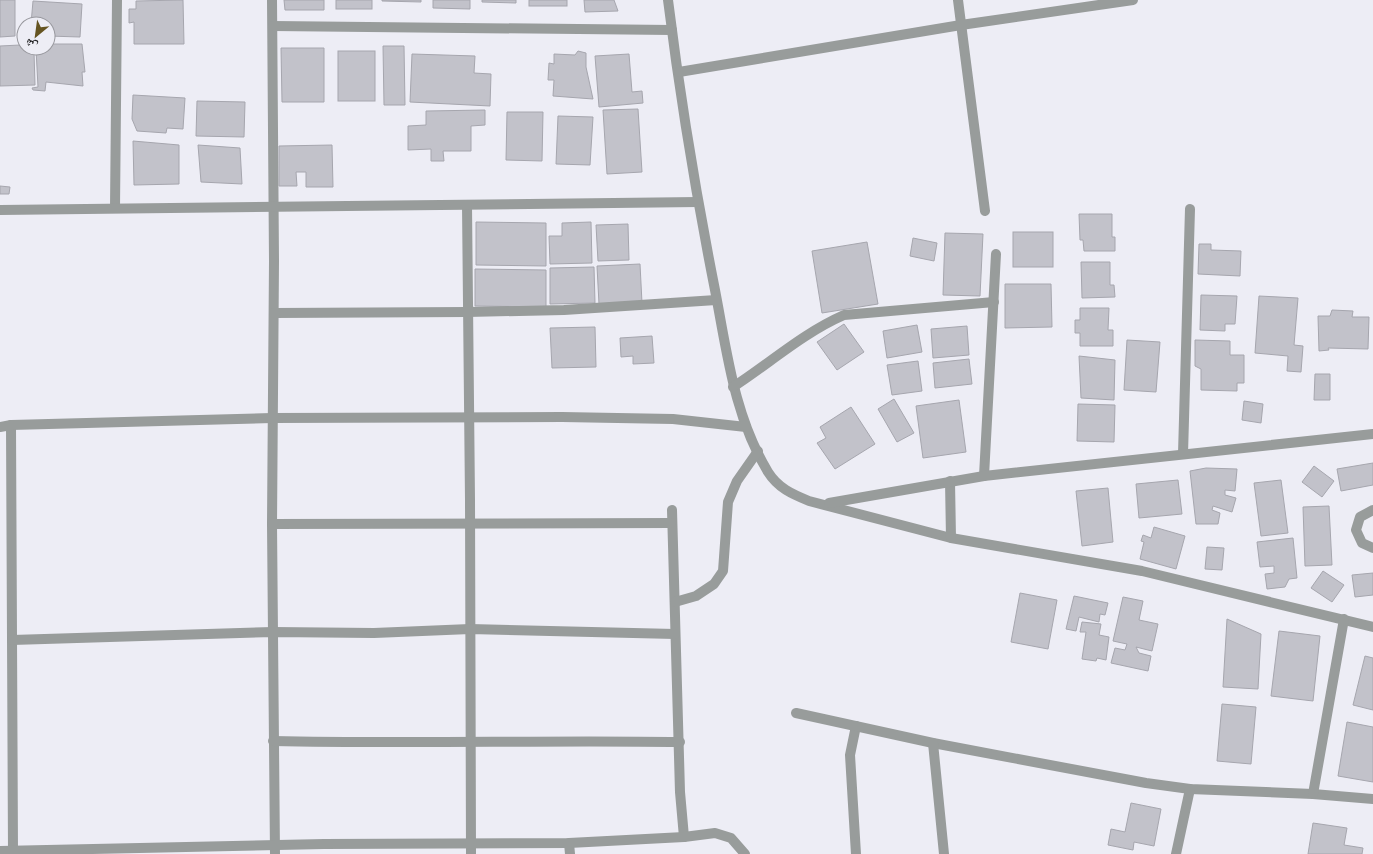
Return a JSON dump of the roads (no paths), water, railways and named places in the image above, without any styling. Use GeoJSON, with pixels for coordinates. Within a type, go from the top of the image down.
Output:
{"type":"FeatureCollection","features":[{"type":"Feature","properties":{"kind":"street"},"geometry":{"type":"LineString","coordinates":[[115,208],[116,0]]}},
{"type":"Feature","properties":{"kind":"street"},"geometry":{"type":"LineString","coordinates":[[272,0],[274,207],[272,524],[275,849]]}},
{"type":"Feature","properties":{"kind":"street"},"geometry":{"type":"LineString","coordinates":[[668,0],[698,202],[723,343],[733,387],[746,427],[768,472],[780,486],[790,494],[802,498],[951,538],[1142,571],[1373,627]]}},
{"type":"Feature","properties":{"kind":"street"},"geometry":{"type":"LineString","coordinates":[[958,0],[985,211]]}},
{"type":"Feature","properties":{"kind":"street"},"geometry":{"type":"LineString","coordinates":[[678,72],[961,25],[1133,0]]}},
{"type":"Feature","properties":{"kind":"street"},"geometry":{"type":"LineString","coordinates":[[273,26],[672,30]]}},
{"type":"Feature","properties":{"kind":"street"},"geometry":{"type":"LineString","coordinates":[[0,210],[698,202]]}},
{"type":"Feature","properties":{"kind":"street"},"geometry":{"type":"LineString","coordinates":[[467,205],[471,849]]}},
{"type":"Feature","properties":{"kind":"street"},"geometry":{"type":"LineString","coordinates":[[1183,454],[1190,209]]}},
{"type":"Feature","properties":{"kind":"street"},"geometry":{"type":"LineString","coordinates":[[984,476],[996,254]]}},
{"type":"Feature","properties":{"kind":"street"},"geometry":{"type":"LineString","coordinates":[[274,313],[564,310],[716,300]]}},
{"type":"Feature","properties":{"kind":"street"},"geometry":{"type":"LineString","coordinates":[[733,387],[801,338],[823,324],[844,315],[994,302]]}},
{"type":"Feature","properties":{"kind":"street"},"geometry":{"type":"LineString","coordinates":[[0,427],[11,425],[272,418],[468,418],[673,419],[746,427]]}},
{"type":"Feature","properties":{"kind":"street"},"geometry":{"type":"LineString","coordinates":[[11,425],[12,850]]}},
{"type":"Feature","properties":{"kind":"street"},"geometry":{"type":"LineString","coordinates":[[825,504],[984,476],[1373,434]]}},
{"type":"Feature","properties":{"kind":"street"},"geometry":{"type":"LineString","coordinates":[[675,602],[696,596],[714,584],[723,571],[728,502],[737,481],[758,451]]}},
{"type":"Feature","properties":{"kind":"street"},"geometry":{"type":"LineString","coordinates":[[950,481],[951,538]]}},
{"type":"Feature","properties":{"kind":"street"},"geometry":{"type":"LineString","coordinates":[[672,510],[671,523],[680,742],[680,792],[684,837]]}},
{"type":"Feature","properties":{"kind":"street"},"geometry":{"type":"LineString","coordinates":[[1373,510],[1360,517],[1356,530],[1362,543],[1373,548]]}},
{"type":"Feature","properties":{"kind":"street"},"geometry":{"type":"LineString","coordinates":[[272,524],[369,522],[470,524],[671,523]]}},
{"type":"Feature","properties":{"kind":"street"},"geometry":{"type":"LineString","coordinates":[[1313,794],[1344,619]]}},
{"type":"Feature","properties":{"kind":"street"},"geometry":{"type":"LineString","coordinates":[[12,640],[273,632],[374,633],[470,629],[675,634]]}},
{"type":"Feature","properties":{"kind":"street"},"geometry":{"type":"LineString","coordinates":[[796,713],[933,743],[1146,783],[1190,789],[1313,794],[1373,799]]}},
{"type":"Feature","properties":{"kind":"street"},"geometry":{"type":"LineString","coordinates":[[856,726],[850,755],[856,854]]}},
{"type":"Feature","properties":{"kind":"street"},"geometry":{"type":"LineString","coordinates":[[273,741],[470,742],[575,740],[680,742]]}},
{"type":"Feature","properties":{"kind":"street"},"geometry":{"type":"LineString","coordinates":[[933,743],[944,854]]}},
{"type":"Feature","properties":{"kind":"street"},"geometry":{"type":"LineString","coordinates":[[1176,854],[1190,789]]}},
{"type":"Feature","properties":{"kind":"street"},"geometry":{"type":"LineString","coordinates":[[0,850],[471,849],[684,837],[714,833],[731,838],[745,854]]}},
{"type":"Feature","properties":{"kind":"street"},"geometry":{"type":"LineString","coordinates":[[569,843],[570,854]]}}]}
